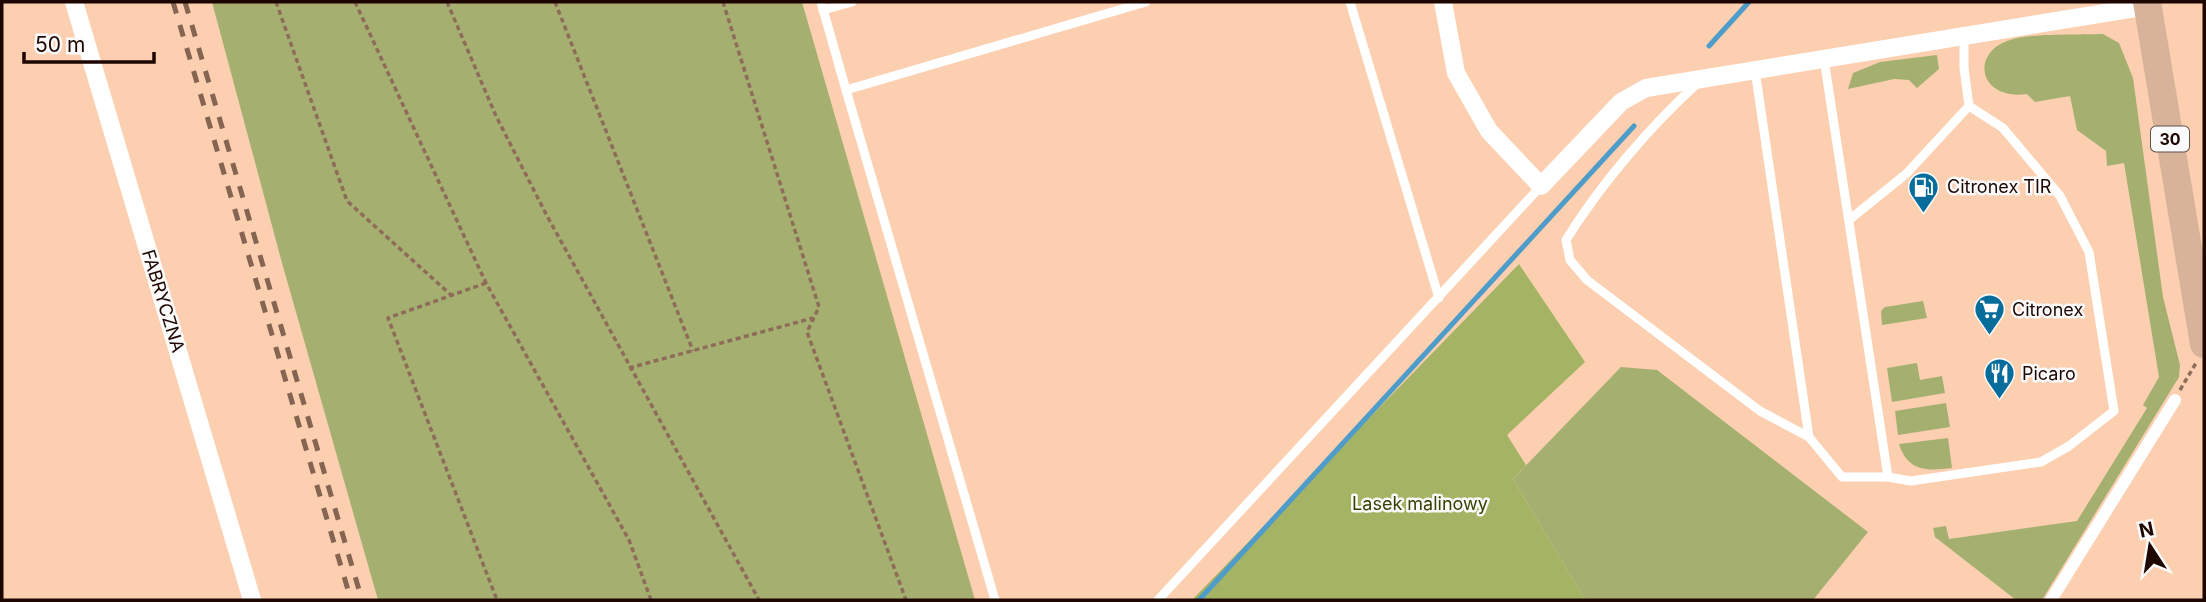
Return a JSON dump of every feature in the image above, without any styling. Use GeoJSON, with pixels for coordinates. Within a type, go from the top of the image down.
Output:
{"type":"FeatureCollection","features":[{"type":"Feature","properties":{"kind":"main road","name":"30"},"geometry":{"type":"LineString","coordinates":[[2148,4],[2201,352]]}},
{"type":"Feature","properties":{"kind":"street","name":"FABRYCZNA"},"geometry":{"type":"LineString","coordinates":[[74,2],[252,600]]}},
{"type":"Feature","properties":{"kind":"street"},"geometry":{"type":"LineString","coordinates":[[1443,2],[1456,73],[1489,131],[1541,186],[1621,102],[1646,89],[2148,4]]}},
{"type":"Feature","properties":{"kind":"street"},"geometry":{"type":"LineString","coordinates":[[2051,600],[2175,400]]}},
{"type":"Feature","properties":{"kind":"lane"},"geometry":{"type":"LineString","coordinates":[[852,2],[822,6],[995,600]]}},
{"type":"Feature","properties":{"kind":"lane"},"geometry":{"type":"LineString","coordinates":[[846,90],[1146,2]]}},
{"type":"Feature","properties":{"kind":"lane"},"geometry":{"type":"LineString","coordinates":[[1350,2],[1439,298]]}},
{"type":"Feature","properties":{"kind":"lane"},"geometry":{"type":"LineString","coordinates":[[1701,80],[1674,104],[1583,213],[1566,240],[1570,260],[1587,280],[1760,411],[1809,437],[1842,477],[1888,477],[1911,481],[2040,461],[2069,446],[2114,411],[2089,252],[2060,196],[2003,128],[1969,106],[1964,68],[1964,36]]}},
{"type":"Feature","properties":{"kind":"lane"},"geometry":{"type":"LineString","coordinates":[[1824,59],[1888,477]]}},
{"type":"Feature","properties":{"kind":"lane"},"geometry":{"type":"LineString","coordinates":[[1755,71],[1809,437]]}},
{"type":"Feature","properties":{"kind":"lane"},"geometry":{"type":"LineString","coordinates":[[1849,220],[1906,174],[1969,106]]}},
{"type":"Feature","properties":{"kind":"lane"},"geometry":{"type":"LineString","coordinates":[[1158,600],[1541,186]]}},
{"type":"Feature","properties":{"kind":"path"},"geometry":{"type":"LineString","coordinates":[[276,2],[347,201],[452,296]]}},
{"type":"Feature","properties":{"kind":"path"},"geometry":{"type":"LineString","coordinates":[[355,2],[485,283],[629,540],[651,600]]}},
{"type":"Feature","properties":{"kind":"path"},"geometry":{"type":"LineString","coordinates":[[447,2],[496,116],[629,368],[716,518],[759,600]]}},
{"type":"Feature","properties":{"kind":"path"},"geometry":{"type":"LineString","coordinates":[[555,2],[693,351]]}},
{"type":"Feature","properties":{"kind":"path"},"geometry":{"type":"LineString","coordinates":[[723,2],[819,307],[807,332],[906,600]]}},
{"type":"Feature","properties":{"kind":"path"},"geometry":{"type":"LineString","coordinates":[[485,283],[388,318],[497,600]]}},
{"type":"Feature","properties":{"kind":"path"},"geometry":{"type":"LineString","coordinates":[[629,368],[814,318]]}},
{"type":"Feature","properties":{"kind":"path"},"geometry":{"type":"LineString","coordinates":[[2175,400],[2201,352]]}},
{"type":"Feature","properties":{"kind":"green space"},"geometry":{"type":"Polygon","coordinates":[[[212,2],[802,2],[975,600],[378,600],[282,263],[212,2]]]}},
{"type":"Feature","properties":{"kind":"green space"},"geometry":{"type":"Polygon","coordinates":[[[2103,34],[2119,43],[2133,78],[2163,297],[2180,365],[2179,377],[2042,600],[2016,600],[1935,537],[1933,528],[1946,526],[1949,539],[2077,521],[2147,408],[2143,405],[2159,377],[2124,163],[2107,166],[2106,151],[2077,130],[2070,96],[2035,102],[2027,94],[2011,94],[1998,90],[1985,74],[1985,64],[1989,54],[1997,46],[2010,40],[2042,35],[2103,34]]]}},
{"type":"Feature","properties":{"kind":"green space"},"geometry":{"type":"Polygon","coordinates":[[[1937,55],[1939,69],[1917,88],[1909,80],[1894,79],[1848,89],[1853,73],[1880,62],[1937,55]]]}},
{"type":"Feature","properties":{"kind":"green space","name":"Lasek malinowy"},"geometry":{"type":"Polygon","coordinates":[[[1519,264],[1585,362],[1507,435],[1526,465],[1513,479],[1585,600],[1192,600],[1519,264]]]}},
{"type":"Feature","properties":{"kind":"green space"},"geometry":{"type":"Polygon","coordinates":[[[1923,301],[1927,318],[1882,325],[1881,311],[1885,307],[1923,301]]]}},
{"type":"Feature","properties":{"kind":"green space"},"geometry":{"type":"Polygon","coordinates":[[[1917,363],[1920,380],[1942,376],[1945,393],[1892,402],[1887,368],[1917,363]]]}},
{"type":"Feature","properties":{"kind":"green space"},"geometry":{"type":"Polygon","coordinates":[[[1621,367],[1657,370],[1868,532],[1813,600],[1585,600],[1513,479],[1621,367]]]}},
{"type":"Feature","properties":{"kind":"green space"},"geometry":{"type":"Polygon","coordinates":[[[1946,403],[1950,427],[1898,435],[1895,411],[1946,403]]]}},
{"type":"Feature","properties":{"kind":"green space"},"geometry":{"type":"Polygon","coordinates":[[[1948,438],[1952,468],[1927,469],[1913,465],[1899,444],[1948,438]]]}},
{"type":"Feature","properties":{"kind":"waterway"},"geometry":{"type":"LineString","coordinates":[[1709,46],[1749,2]]}},
{"type":"Feature","properties":{"kind":"waterway"},"geometry":{"type":"LineString","coordinates":[[1199,600],[1634,126]]}},
{"type":"Feature","properties":{"kind":"railway"},"geometry":{"type":"LineString","coordinates":[[173,2],[351,600]]}},
{"type":"Feature","properties":{"kind":"railway"},"geometry":{"type":"LineString","coordinates":[[185,2],[362,600]]}},
{"type":"Feature","properties":{"kind":"place","name":"Citronex TIR"},"geometry":{"type":"Point","coordinates":[1924,214]}},
{"type":"Feature","properties":{"kind":"place","name":"Citronex"},"geometry":{"type":"Point","coordinates":[1989,337]}},
{"type":"Feature","properties":{"kind":"place","name":"Picaro"},"geometry":{"type":"Point","coordinates":[1999,401]}}]}
